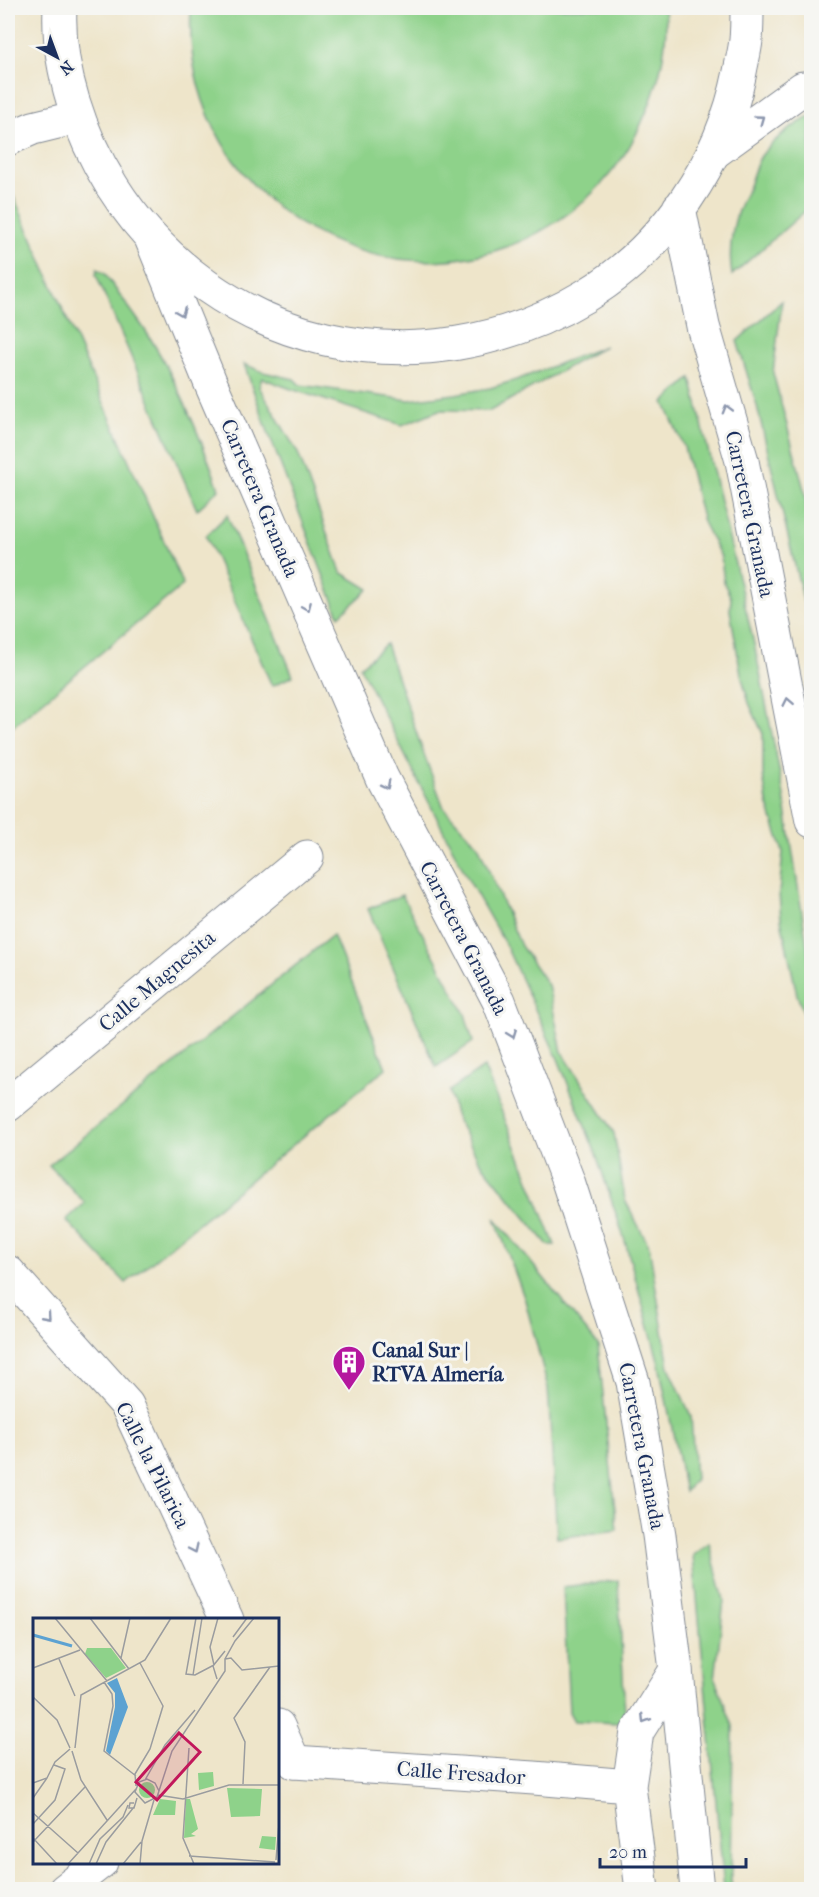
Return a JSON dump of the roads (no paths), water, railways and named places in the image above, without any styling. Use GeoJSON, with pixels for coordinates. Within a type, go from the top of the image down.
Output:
{"type":"FeatureCollection","features":[{"type":"Feature","properties":{"kind":"main road"},"geometry":{"type":"LineString","coordinates":[[60,8],[65,68],[78,117],[98,165],[126,208],[151,238],[198,281],[241,308],[288,329],[338,342],[389,348],[441,346],[491,336],[540,319],[586,296],[627,265],[664,229],[694,187],[713,153],[736,93],[746,42],[747,8]]}},
{"type":"Feature","properties":{"kind":"main road"},"geometry":{"type":"LineString","coordinates":[[713,153],[802,88],[812,88]]}},
{"type":"Feature","properties":{"kind":"main road"},"geometry":{"type":"LineString","coordinates":[[8,139],[33,128],[78,117]]}},
{"type":"Feature","properties":{"kind":"main road","name":"Carretera Granada"},"geometry":{"type":"LineString","coordinates":[[679,208],[703,326],[742,461],[812,822]]}},
{"type":"Feature","properties":{"kind":"main road","name":"Carretera Granada"},"geometry":{"type":"LineString","coordinates":[[151,238],[211,384],[382,778],[499,1001],[568,1182],[633,1382],[659,1535],[676,1670],[698,1890]]}},
{"type":"Feature","properties":{"kind":"main road","name":"Calle Magnesita"},"geometry":{"type":"LineString","coordinates":[[8,1105],[307,857]]}},
{"type":"Feature","properties":{"kind":"main road","name":"Calle la Pilarica"},"geometry":{"type":"LineString","coordinates":[[8,1272],[127,1405],[226,1618]]}},
{"type":"Feature","properties":{"kind":"main road"},"geometry":{"type":"LineString","coordinates":[[642,1890],[629,1785],[637,1732],[676,1670]]}},
{"type":"Feature","properties":{"kind":"main road","name":"Calle Fresador"},"geometry":{"type":"LineString","coordinates":[[279,1730],[294,1762],[629,1785]]}},
{"type":"Feature","properties":{"kind":"main road"},"geometry":{"type":"LineString","coordinates":[[65,1890],[100,1864]]}},
{"type":"Feature","properties":{"kind":"place","name":"Canal Sur | RTVA Almería"},"geometry":{"type":"Point","coordinates":[349,1391]}}]}
